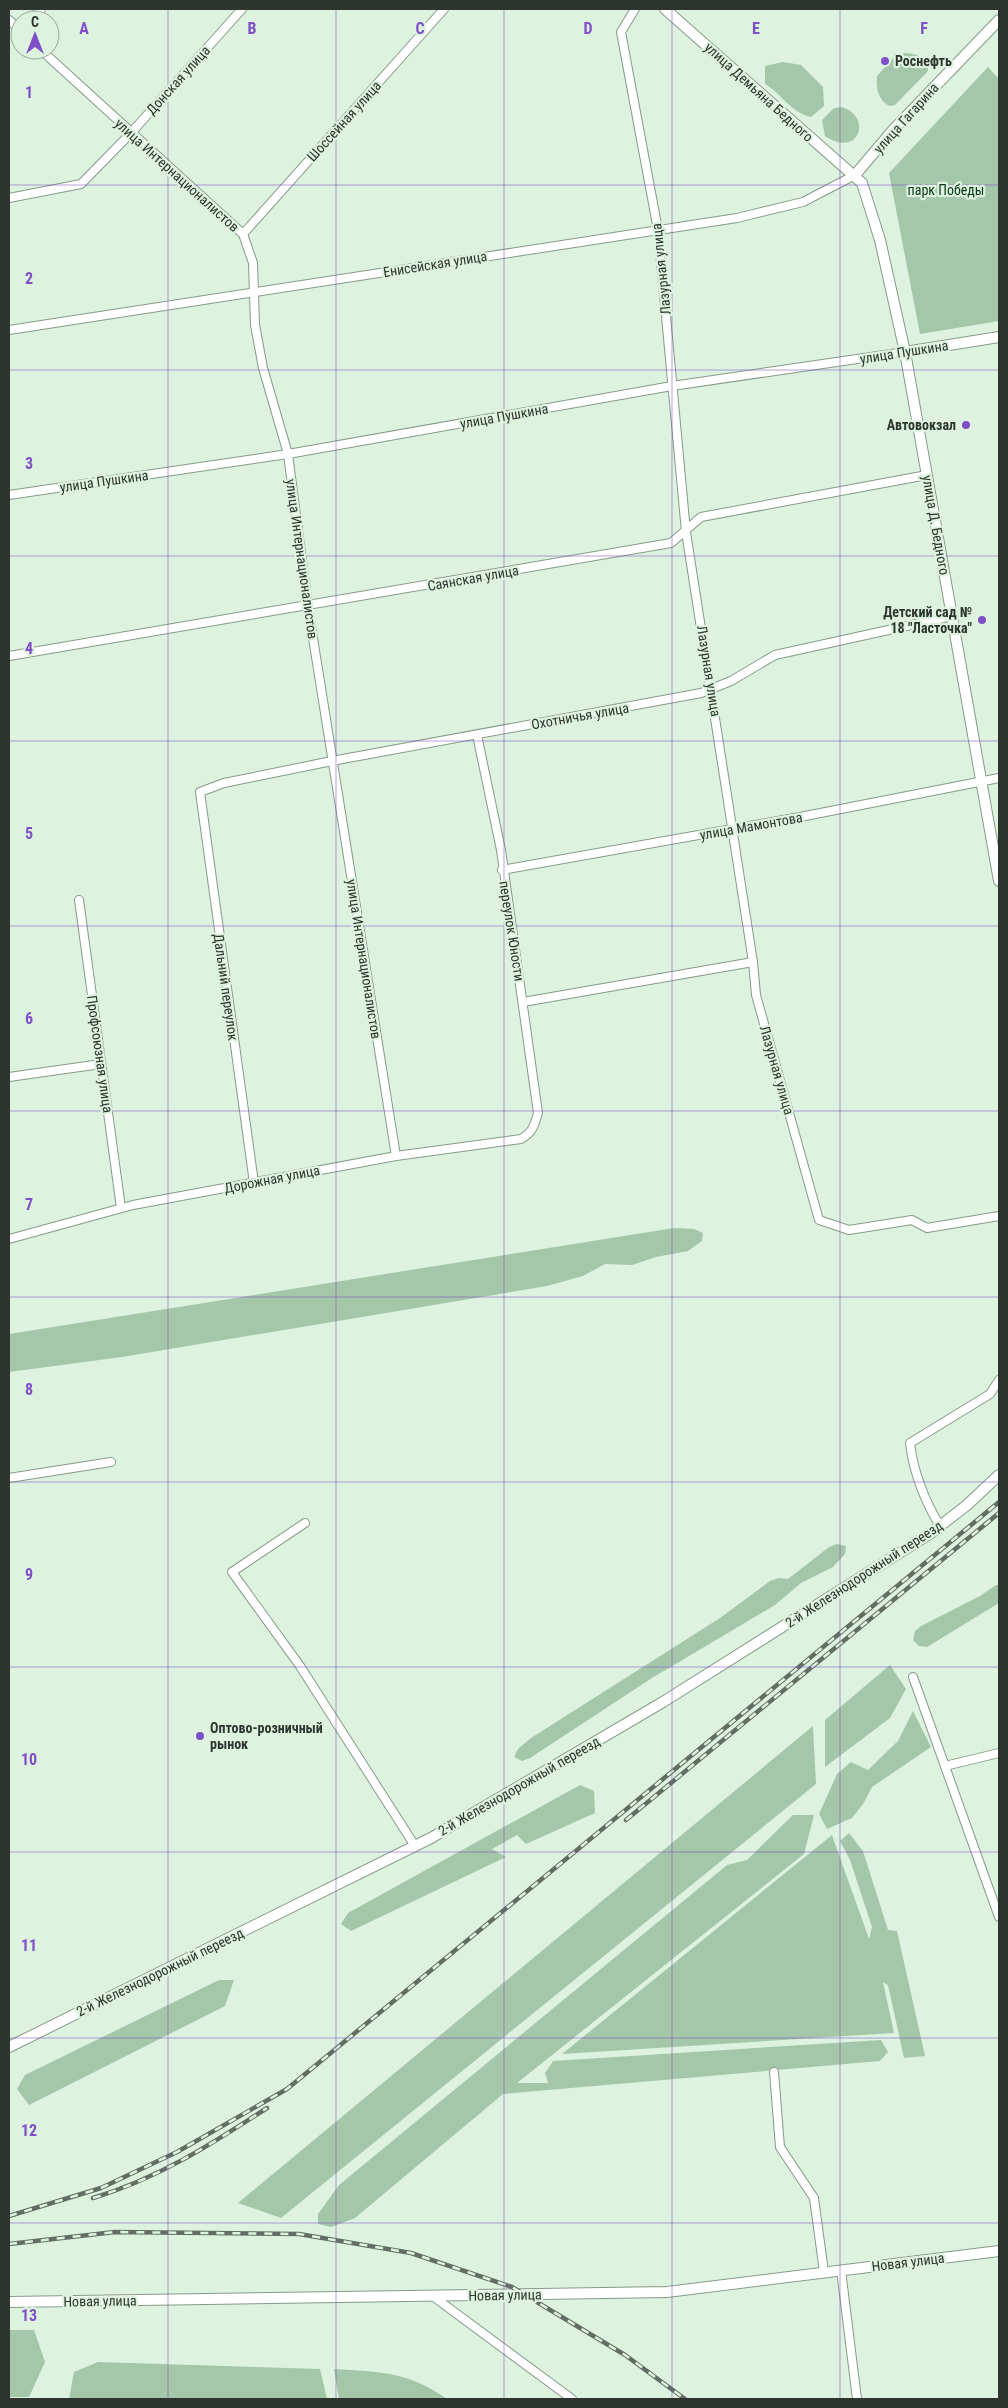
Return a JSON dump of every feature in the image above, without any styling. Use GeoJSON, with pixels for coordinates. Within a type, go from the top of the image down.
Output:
{"type":"FeatureCollection","features":[{"type":"Feature","properties":{"kind":"street","name":"Донская улица"},"geometry":{"type":"LineString","coordinates":[[9,198],[81,184],[130,134],[242,9]]}},
{"type":"Feature","properties":{"kind":"street","name":"Шоссейная улица"},"geometry":{"type":"LineString","coordinates":[[243,234],[444,9]]}},
{"type":"Feature","properties":{"kind":"street","name":"Лазурная улица"},"geometry":{"type":"LineString","coordinates":[[635,9],[621,32],[658,230],[686,532],[712,689],[753,962],[756,995],[820,1220],[849,1230],[912,1220],[927,1228],[999,1216]]}},
{"type":"Feature","properties":{"kind":"street","name":"улица Демьяна Бедного"},"geometry":{"type":"LineString","coordinates":[[665,9],[803,133],[855,175]]}},
{"type":"Feature","properties":{"kind":"street","name":"улица Гагарина"},"geometry":{"type":"LineString","coordinates":[[855,175],[894,129],[999,20]]}},
{"type":"Feature","properties":{"kind":"street","name":"улица Интернационалистов"},"geometry":{"type":"LineString","coordinates":[[52,60],[130,134],[243,234],[253,263],[255,325],[263,368],[288,454],[308,606],[396,1156]]}},
{"type":"Feature","properties":{"kind":"street","name":"Енисейская улица"},"geometry":{"type":"LineString","coordinates":[[9,330],[737,218],[803,202],[855,175]]}},
{"type":"Feature","properties":{"kind":"street","name":"улица Д. Бедного"},"geometry":{"type":"LineString","coordinates":[[855,175],[862,183],[880,240],[905,352],[999,881]]}},
{"type":"Feature","properties":{"kind":"street","name":"улица Пушкина"},"geometry":{"type":"LineString","coordinates":[[9,495],[288,454],[672,386],[999,337]]}},
{"type":"Feature","properties":{"kind":"street","name":"Саянская улица"},"geometry":{"type":"LineString","coordinates":[[9,656],[671,543],[686,532],[701,517],[927,475]]}},
{"type":"Feature","properties":{"kind":"street","name":"Охотничья улица"},"geometry":{"type":"LineString","coordinates":[[200,792],[224,783],[332,761],[701,693],[730,681],[775,655],[952,616]]}},
{"type":"Feature","properties":{"kind":"street","name":"переулок Юности"},"geometry":{"type":"LineString","coordinates":[[477,734],[501,850],[502,870],[523,1002],[538,1113],[534,1129]]}},
{"type":"Feature","properties":{"kind":"street","name":"улица Мамонтова"},"geometry":{"type":"LineString","coordinates":[[502,870],[733,829],[999,778]]}},
{"type":"Feature","properties":{"kind":"street","name":"Дальний переулок"},"geometry":{"type":"LineString","coordinates":[[200,792],[254,1182]]}},
{"type":"Feature","properties":{"kind":"street","name":"Профсоюзная улица"},"geometry":{"type":"LineString","coordinates":[[79,900],[122,1208]]}},
{"type":"Feature","properties":{"kind":"street"},"geometry":{"type":"LineString","coordinates":[[523,1002],[753,962]]}},
{"type":"Feature","properties":{"kind":"street"},"geometry":{"type":"LineString","coordinates":[[9,1076],[101,1064]]}},
{"type":"Feature","properties":{"kind":"street","name":"Дорожная улица"},"geometry":{"type":"LineString","coordinates":[[9,1239],[122,1208],[254,1182],[396,1156],[521,1140],[534,1129]]}},
{"type":"Feature","properties":{"kind":"street"},"geometry":{"type":"LineString","coordinates":[[940,1526],[932,1513],[911,1459],[910,1443],[990,1394],[999,1380]]}},
{"type":"Feature","properties":{"kind":"street"},"geometry":{"type":"LineString","coordinates":[[9,1478],[111,1462]]}},
{"type":"Feature","properties":{"kind":"street","name":"2-й Железнодорожный переезд"},"geometry":{"type":"LineString","coordinates":[[9,2047],[415,1846],[663,1702],[940,1526],[999,1475]]}},
{"type":"Feature","properties":{"kind":"street"},"geometry":{"type":"LineString","coordinates":[[305,1523],[232,1572],[300,1666],[415,1846]]}},
{"type":"Feature","properties":{"kind":"street"},"geometry":{"type":"LineString","coordinates":[[913,1677],[999,1917]]}},
{"type":"Feature","properties":{"kind":"street"},"geometry":{"type":"LineString","coordinates":[[945,1766],[999,1753]]}},
{"type":"Feature","properties":{"kind":"street"},"geometry":{"type":"LineString","coordinates":[[774,2072],[780,2147],[814,2198],[824,2272]]}},
{"type":"Feature","properties":{"kind":"street","name":"Новая улица"},"geometry":{"type":"LineString","coordinates":[[9,2302],[667,2292],[999,2250]]}},
{"type":"Feature","properties":{"kind":"street"},"geometry":{"type":"LineString","coordinates":[[841,2270],[857,2399]]}},
{"type":"Feature","properties":{"kind":"street"},"geometry":{"type":"LineString","coordinates":[[434,2297],[572,2399]]}},
{"type":"Feature","properties":{"kind":"green space"},"geometry":{"type":"Polygon","coordinates":[[[906,53],[922,57],[927,62],[928,71],[895,105],[890,106],[880,97],[877,76],[896,55],[906,53]]]}},
{"type":"Feature","properties":{"kind":"green space"},"geometry":{"type":"Polygon","coordinates":[[[783,62],[801,65],[823,87],[824,106],[811,117],[797,111],[765,84],[765,66],[783,62]]]}},
{"type":"Feature","properties":{"kind":"green space","name":"парк Победы"},"geometry":{"type":"Polygon","coordinates":[[[988,67],[999,79],[999,321],[920,334],[889,173],[988,67]]]}},
{"type":"Feature","properties":{"kind":"green space"},"geometry":{"type":"Polygon","coordinates":[[[842,107],[852,112],[857,119],[859,127],[858,134],[853,140],[846,143],[837,142],[825,136],[822,120],[834,108],[842,107]]]}},
{"type":"Feature","properties":{"kind":"green space"},"geometry":{"type":"Polygon","coordinates":[[[674,1228],[694,1229],[703,1233],[702,1241],[688,1251],[656,1257],[632,1265],[605,1264],[583,1276],[547,1286],[122,1357],[9,1372],[9,1334],[674,1228]]]}},
{"type":"Feature","properties":{"kind":"green space"},"geometry":{"type":"Polygon","coordinates":[[[837,1544],[846,1546],[845,1554],[833,1567],[801,1583],[775,1605],[652,1678],[530,1758],[522,1761],[514,1757],[518,1749],[531,1738],[720,1618],[770,1581],[779,1578],[788,1579],[829,1547],[837,1544]]]}},
{"type":"Feature","properties":{"kind":"green space"},"geometry":{"type":"Polygon","coordinates":[[[996,1585],[999,1585],[999,1603],[927,1647],[919,1646],[913,1640],[915,1631],[921,1626],[980,1596],[996,1585]]]}},
{"type":"Feature","properties":{"kind":"green space"},"geometry":{"type":"Polygon","coordinates":[[[890,1665],[906,1689],[890,1718],[825,1767],[825,1720],[890,1665]]]}},
{"type":"Feature","properties":{"kind":"green space"},"geometry":{"type":"Polygon","coordinates":[[[913,1711],[931,1747],[872,1787],[863,1804],[852,1818],[827,1829],[819,1814],[837,1774],[851,1762],[868,1770],[898,1741],[913,1711]]]}},
{"type":"Feature","properties":{"kind":"green space"},"geometry":{"type":"Polygon","coordinates":[[[813,1726],[816,1784],[281,2218],[238,2203],[813,1726]]]}},
{"type":"Feature","properties":{"kind":"green space"},"geometry":{"type":"Polygon","coordinates":[[[580,1785],[594,1791],[595,1813],[526,1844],[517,1835],[492,1849],[506,1857],[351,1931],[341,1924],[348,1913],[580,1785]]]}},
{"type":"Feature","properties":{"kind":"green space"},"geometry":{"type":"Polygon","coordinates":[[[793,1815],[814,1815],[804,1854],[517,2083],[548,2083],[545,2073],[553,2061],[881,2040],[888,2052],[880,2061],[503,2094],[355,2218],[331,2227],[318,2224],[318,2214],[339,2185],[727,1865],[747,1860],[793,1815]]]}},
{"type":"Feature","properties":{"kind":"green space"},"geometry":{"type":"Polygon","coordinates":[[[849,1833],[863,1851],[888,1930],[897,1931],[925,2056],[904,2058],[888,1985],[883,1982],[894,2033],[562,2054],[832,1835],[869,1939],[872,1927],[850,1860],[840,1841],[849,1833]]]}},
{"type":"Feature","properties":{"kind":"green space"},"geometry":{"type":"Polygon","coordinates":[[[219,1980],[234,1980],[225,2006],[29,2105],[17,2089],[25,2075],[219,1980]]]}},
{"type":"Feature","properties":{"kind":"green space"},"geometry":{"type":"Polygon","coordinates":[[[9,2330],[34,2330],[45,2362],[29,2397],[9,2397],[9,2330]]]}},
{"type":"Feature","properties":{"kind":"green space"},"geometry":{"type":"Polygon","coordinates":[[[98,2362],[320,2369],[327,2399],[69,2399],[74,2372],[98,2362]]]}},
{"type":"Feature","properties":{"kind":"green space"},"geometry":{"type":"Polygon","coordinates":[[[334,2369],[380,2372],[406,2378],[433,2390],[447,2399],[339,2399],[334,2369]]]}},
{"type":"Feature","properties":{"kind":"railway"},"geometry":{"type":"LineString","coordinates":[[9,2216],[101,2188],[177,2152],[287,2089],[999,1502]]}},
{"type":"Feature","properties":{"kind":"railway"},"geometry":{"type":"LineString","coordinates":[[626,1820],[999,1513]]}},
{"type":"Feature","properties":{"kind":"railway"},"geometry":{"type":"LineString","coordinates":[[93,2198],[140,2181],[162,2170],[225,2135],[267,2108]]}},
{"type":"Feature","properties":{"kind":"railway"},"geometry":{"type":"LineString","coordinates":[[9,2244],[115,2232],[299,2234],[411,2253],[512,2287],[625,2355],[685,2399]]}},
{"type":"Feature","properties":{"kind":"place","name":"Роснефть"},"geometry":{"type":"Point","coordinates":[885,61]}},
{"type":"Feature","properties":{"kind":"place","name":"Автовокзал"},"geometry":{"type":"Point","coordinates":[966,425]}},
{"type":"Feature","properties":{"kind":"place","name":"Детский сад № 18 \"Ласточка\""},"geometry":{"type":"Point","coordinates":[982,620]}},
{"type":"Feature","properties":{"kind":"place","name":"Оптово-розничный рынок"},"geometry":{"type":"Point","coordinates":[200,1736]}}]}
